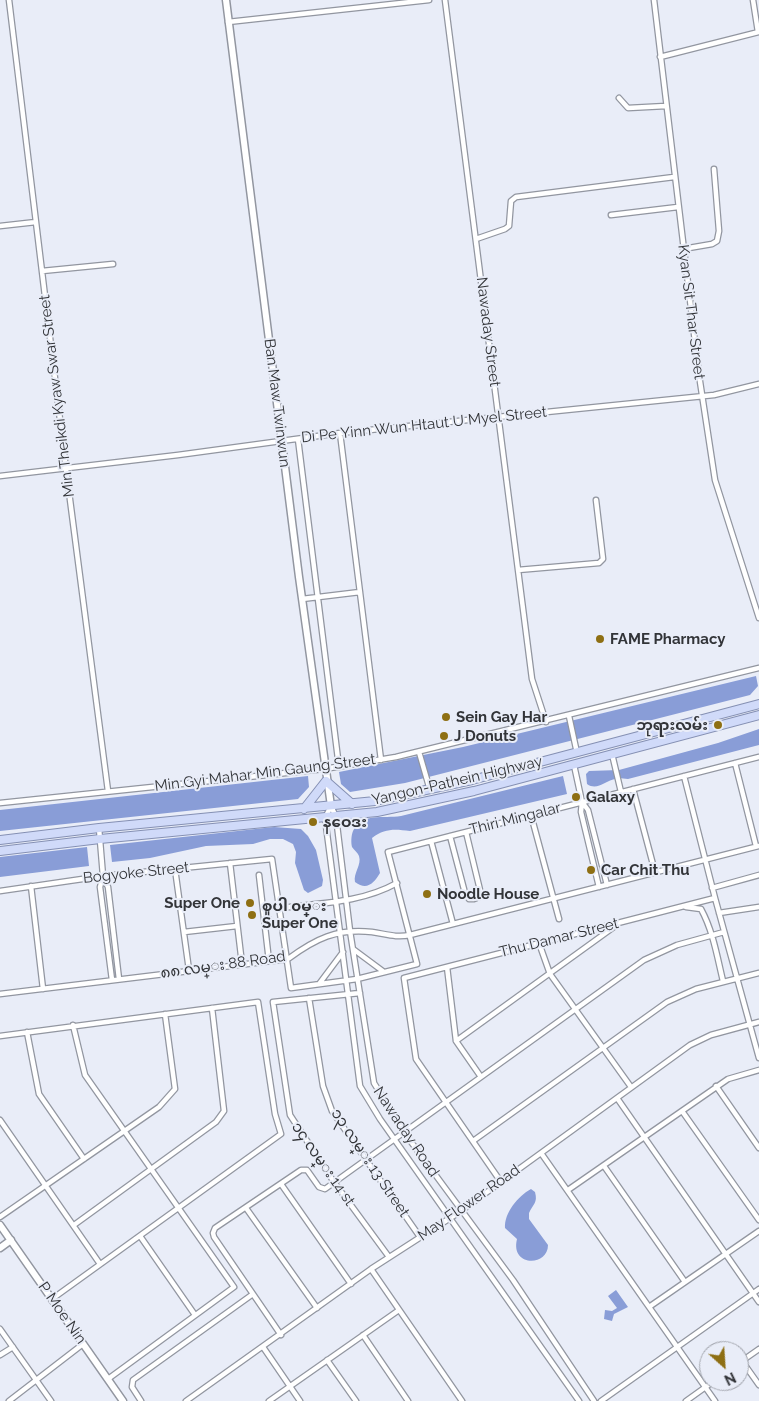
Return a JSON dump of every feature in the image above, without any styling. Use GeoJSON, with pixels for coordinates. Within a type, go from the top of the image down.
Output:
{"type":"FeatureCollection","features":[{"type":"Feature","properties":{"kind":"main road","name":"Yangon-Pathein Highway"},"geometry":{"type":"LineString","coordinates":[[0,840],[99,828],[352,804],[430,790],[759,704]]}},
{"type":"Feature","properties":{"kind":"main road","name":"Yangon-Pathein Highway"},"geometry":{"type":"LineString","coordinates":[[0,851],[100,839],[336,817],[411,805],[574,765],[759,715]]}},
{"type":"Feature","properties":{"kind":"main road"},"geometry":{"type":"LineString","coordinates":[[304,808],[326,781],[352,804]]}},
{"type":"Feature","properties":{"kind":"street","name":"Min Theikdi Kyaw Swar Street"},"geometry":{"type":"LineString","coordinates":[[8,0],[108,791]]}},
{"type":"Feature","properties":{"kind":"street","name":"Ban Maw Twinwun"},"geometry":{"type":"LineString","coordinates":[[226,0],[324,770],[331,806]]}},
{"type":"Feature","properties":{"kind":"street"},"geometry":{"type":"LineString","coordinates":[[228,22],[429,0]]}},
{"type":"Feature","properties":{"kind":"street","name":"Nawaday Street"},"geometry":{"type":"LineString","coordinates":[[445,0],[500,416],[532,679],[546,722]]}},
{"type":"Feature","properties":{"kind":"street","name":"Kyan Sit Thar Street"},"geometry":{"type":"LineString","coordinates":[[654,0],[683,250],[715,480],[759,618]]}},
{"type":"Feature","properties":{"kind":"street"},"geometry":{"type":"LineString","coordinates":[[660,57],[759,32],[754,0]]}},
{"type":"Feature","properties":{"kind":"street"},"geometry":{"type":"LineString","coordinates":[[619,98],[628,108],[666,106]]}},
{"type":"Feature","properties":{"kind":"street"},"geometry":{"type":"LineString","coordinates":[[683,250],[718,241],[719,231],[714,168]]}},
{"type":"Feature","properties":{"kind":"street"},"geometry":{"type":"LineString","coordinates":[[476,239],[504,230],[509,226],[511,201],[516,197],[674,177]]}},
{"type":"Feature","properties":{"kind":"street"},"geometry":{"type":"LineString","coordinates":[[611,215],[678,207]]}},
{"type":"Feature","properties":{"kind":"street"},"geometry":{"type":"LineString","coordinates":[[0,226],[36,222]]}},
{"type":"Feature","properties":{"kind":"street"},"geometry":{"type":"LineString","coordinates":[[42,271],[113,264]]}},
{"type":"Feature","properties":{"kind":"street","name":"Di Pe Yinn Wun Htaut U Myel Street"},"geometry":{"type":"LineString","coordinates":[[0,476],[340,434],[702,396],[759,384]]}},
{"type":"Feature","properties":{"kind":"street"},"geometry":{"type":"LineString","coordinates":[[340,434],[382,760]]}},
{"type":"Feature","properties":{"kind":"street"},"geometry":{"type":"LineString","coordinates":[[298,439],[339,767]]}},
{"type":"Feature","properties":{"kind":"street"},"geometry":{"type":"LineString","coordinates":[[518,570],[599,563],[603,559],[596,500]]}},
{"type":"Feature","properties":{"kind":"street"},"geometry":{"type":"LineString","coordinates":[[302,599],[360,592]]}},
{"type":"Feature","properties":{"kind":"street","name":"Min Gyi Mahar Min Gaung Street"},"geometry":{"type":"LineString","coordinates":[[0,803],[324,770],[419,754],[569,718],[759,668]]}},
{"type":"Feature","properties":{"kind":"street"},"geometry":{"type":"LineString","coordinates":[[569,718],[577,753]]}},
{"type":"Feature","properties":{"kind":"street"},"geometry":{"type":"LineString","coordinates":[[419,754],[425,780],[430,790]]}},
{"type":"Feature","properties":{"kind":"street"},"geometry":{"type":"LineString","coordinates":[[612,754],[622,792]]}},
{"type":"Feature","properties":{"kind":"street","name":"Thiri Mingalar"},"geometry":{"type":"LineString","coordinates":[[396,883],[388,852],[759,757]]}},
{"type":"Feature","properties":{"kind":"street"},"geometry":{"type":"LineString","coordinates":[[735,763],[758,846]]}},
{"type":"Feature","properties":{"kind":"street"},"geometry":{"type":"LineString","coordinates":[[574,765],[582,802],[581,812],[598,887]]}},
{"type":"Feature","properties":{"kind":"street"},"geometry":{"type":"LineString","coordinates":[[684,776],[714,898],[759,1058]]}},
{"type":"Feature","properties":{"kind":"street"},"geometry":{"type":"LineString","coordinates":[[633,789],[655,872]]}},
{"type":"Feature","properties":{"kind":"street"},"geometry":{"type":"LineString","coordinates":[[582,802],[588,810],[607,885]]}},
{"type":"Feature","properties":{"kind":"street"},"geometry":{"type":"LineString","coordinates":[[325,818],[331,806]]}},
{"type":"Feature","properties":{"kind":"street","name":"Nawaday Road"},"geometry":{"type":"LineString","coordinates":[[331,806],[336,817],[350,931],[374,1083],[404,1133],[513,1280],[594,1401]]}},
{"type":"Feature","properties":{"kind":"street"},"geometry":{"type":"LineString","coordinates":[[531,815],[559,919]]}},
{"type":"Feature","properties":{"kind":"street","name":"Nawaday Road"},"geometry":{"type":"LineString","coordinates":[[325,818],[360,1086],[395,1140],[579,1401]]}},
{"type":"Feature","properties":{"kind":"street"},"geometry":{"type":"LineString","coordinates":[[99,828],[103,876],[108,887],[119,979]]}},
{"type":"Feature","properties":{"kind":"street"},"geometry":{"type":"LineString","coordinates":[[450,836],[465,893],[468,898],[474,899],[479,897],[480,890],[466,832]]}},
{"type":"Feature","properties":{"kind":"street"},"geometry":{"type":"LineString","coordinates":[[431,841],[453,924]]}},
{"type":"Feature","properties":{"kind":"street"},"geometry":{"type":"LineString","coordinates":[[589,847],[597,845]]}},
{"type":"Feature","properties":{"kind":"street","name":"၈၈ လမ္း 88 Road"},"geometry":{"type":"LineString","coordinates":[[0,994],[288,959],[311,942],[340,932],[350,931],[398,937],[410,935],[758,846]]}},
{"type":"Feature","properties":{"kind":"street","name":"Bogyoke Street"},"geometry":{"type":"LineString","coordinates":[[0,891],[103,876],[272,859],[280,908]]}},
{"type":"Feature","properties":{"kind":"street"},"geometry":{"type":"LineString","coordinates":[[230,863],[242,964]]}},
{"type":"Feature","properties":{"kind":"street"},"geometry":{"type":"LineString","coordinates":[[175,869],[190,970]]}},
{"type":"Feature","properties":{"kind":"street"},"geometry":{"type":"LineString","coordinates":[[259,875],[269,961]]}},
{"type":"Feature","properties":{"kind":"street"},"geometry":{"type":"LineString","coordinates":[[712,888],[759,875]]}},
{"type":"Feature","properties":{"kind":"street"},"geometry":{"type":"LineString","coordinates":[[103,876],[100,887],[112,980]]}},
{"type":"Feature","properties":{"kind":"street"},"geometry":{"type":"LineString","coordinates":[[396,883],[417,964],[358,979],[291,988],[280,908],[336,902],[379,893],[396,883]]}},
{"type":"Feature","properties":{"kind":"street"},"geometry":{"type":"LineString","coordinates":[[31,886],[44,989]]}},
{"type":"Feature","properties":{"kind":"street","name":"Thu Damar Street"},"geometry":{"type":"LineString","coordinates":[[446,1102],[416,1059],[404,978],[714,898]]}},
{"type":"Feature","properties":{"kind":"street"},"geometry":{"type":"LineString","coordinates":[[680,907],[701,909],[712,935],[723,981]]}},
{"type":"Feature","properties":{"kind":"street"},"geometry":{"type":"LineString","coordinates":[[719,913],[759,907]]}},
{"type":"Feature","properties":{"kind":"street"},"geometry":{"type":"LineString","coordinates":[[456,1041],[621,922]]}},
{"type":"Feature","properties":{"kind":"street"},"geometry":{"type":"LineString","coordinates":[[184,932],[237,926]]}},
{"type":"Feature","properties":{"kind":"street"},"geometry":{"type":"LineString","coordinates":[[281,1335],[213,1233],[215,1228],[304,1169],[322,1189],[325,1189],[365,1158],[395,1140],[644,960],[677,944],[724,932]]}},
{"type":"Feature","properties":{"kind":"street"},"geometry":{"type":"LineString","coordinates":[[539,943],[550,974],[632,1087]]}},
{"type":"Feature","properties":{"kind":"street"},"geometry":{"type":"LineString","coordinates":[[353,949],[384,972]]}},
{"type":"Feature","properties":{"kind":"street"},"geometry":{"type":"LineString","coordinates":[[319,984],[343,952]]}},
{"type":"Feature","properties":{"kind":"street"},"geometry":{"type":"LineString","coordinates":[[447,967],[456,1041],[481,1077]]}},
{"type":"Feature","properties":{"kind":"street"},"geometry":{"type":"LineString","coordinates":[[473,1141],[667,1002],[696,989],[736,977],[759,973]]}},
{"type":"Feature","properties":{"kind":"street"},"geometry":{"type":"LineString","coordinates":[[310,998],[360,993]]}},
{"type":"Feature","properties":{"kind":"street","name":"၁၄ လမ္း 14 st"},"geometry":{"type":"LineString","coordinates":[[310,998],[273,1002],[290,1115],[334,1182],[389,1257]]}},
{"type":"Feature","properties":{"kind":"street","name":"၁၃ လမ္း 13 Street"},"geometry":{"type":"LineString","coordinates":[[310,998],[326,1095],[332,1112],[420,1237]]}},
{"type":"Feature","properties":{"kind":"street"},"geometry":{"type":"LineString","coordinates":[[0,1036],[258,1002],[274,1114],[281,1134],[52,1299]]}},
{"type":"Feature","properties":{"kind":"street"},"geometry":{"type":"LineString","coordinates":[[74,1225],[216,1122],[224,1111],[212,1008]]}},
{"type":"Feature","properties":{"kind":"street"},"geometry":{"type":"LineString","coordinates":[[0,1217],[159,1108],[175,1089],[165,1014]]}},
{"type":"Feature","properties":{"kind":"street","name":"May Flower Road"},"geometry":{"type":"LineString","coordinates":[[186,1401],[263,1348],[371,1269],[461,1211],[690,1045],[711,1035],[759,1022]]}},
{"type":"Feature","properties":{"kind":"street"},"geometry":{"type":"LineString","coordinates":[[73,1025],[85,1075],[234,1287],[108,1379]]}},
{"type":"Feature","properties":{"kind":"street"},"geometry":{"type":"LineString","coordinates":[[27,1032],[39,1094],[84,1159]]}},
{"type":"Feature","properties":{"kind":"street"},"geometry":{"type":"LineString","coordinates":[[568,1190],[716,1086],[728,1079],[759,1070]]}},
{"type":"Feature","properties":{"kind":"street"},"geometry":{"type":"LineString","coordinates":[[716,1086],[759,1148]]}},
{"type":"Feature","properties":{"kind":"street"},"geometry":{"type":"LineString","coordinates":[[617,1098],[759,1302]]}},
{"type":"Feature","properties":{"kind":"street"},"geometry":{"type":"LineString","coordinates":[[446,1102],[500,1182]]}},
{"type":"Feature","properties":{"kind":"street"},"geometry":{"type":"LineString","coordinates":[[682,1111],[759,1220]]}},
{"type":"Feature","properties":{"kind":"street"},"geometry":{"type":"LineString","coordinates":[[0,1120],[100,1264]]}},
{"type":"Feature","properties":{"kind":"street"},"geometry":{"type":"LineString","coordinates":[[541,1153],[699,1378]]}},
{"type":"Feature","properties":{"kind":"street"},"geometry":{"type":"LineString","coordinates":[[604,1166],[685,1282]]}},
{"type":"Feature","properties":{"kind":"street"},"geometry":{"type":"LineString","coordinates":[[281,1184],[351,1284]]}},
{"type":"Feature","properties":{"kind":"street"},"geometry":{"type":"LineString","coordinates":[[246,1208],[318,1308]]}},
{"type":"Feature","properties":{"kind":"street","name":"P Moe Nin"},"geometry":{"type":"LineString","coordinates":[[0,1225],[123,1401]]}},
{"type":"Feature","properties":{"kind":"street"},"geometry":{"type":"LineString","coordinates":[[649,1307],[759,1232]]}},
{"type":"Feature","properties":{"kind":"street"},"geometry":{"type":"LineString","coordinates":[[140,1236],[195,1315]]}},
{"type":"Feature","properties":{"kind":"street"},"geometry":{"type":"LineString","coordinates":[[0,1248],[10,1240]]}},
{"type":"Feature","properties":{"kind":"street"},"geometry":{"type":"LineString","coordinates":[[371,1269],[462,1401]]}},
{"type":"Feature","properties":{"kind":"street"},"geometry":{"type":"LineString","coordinates":[[601,1401],[759,1289]]}},
{"type":"Feature","properties":{"kind":"street"},"geometry":{"type":"LineString","coordinates":[[141,1401],[132,1387],[133,1380],[253,1294]]}},
{"type":"Feature","properties":{"kind":"street"},"geometry":{"type":"LineString","coordinates":[[269,1401],[399,1310]]}},
{"type":"Feature","properties":{"kind":"street"},"geometry":{"type":"LineString","coordinates":[[0,1329],[51,1401]]}},
{"type":"Feature","properties":{"kind":"street"},"geometry":{"type":"LineString","coordinates":[[363,1336],[408,1401]]}},
{"type":"Feature","properties":{"kind":"street"},"geometry":{"type":"LineString","coordinates":[[9,1401],[83,1344]]}},
{"type":"Feature","properties":{"kind":"street"},"geometry":{"type":"LineString","coordinates":[[0,1355],[12,1347]]}},
{"type":"Feature","properties":{"kind":"street"},"geometry":{"type":"LineString","coordinates":[[263,1348],[300,1401]]}},
{"type":"Feature","properties":{"kind":"street"},"geometry":{"type":"LineString","coordinates":[[327,1360],[356,1401]]}},
{"type":"Feature","properties":{"kind":"street"},"geometry":{"type":"LineString","coordinates":[[749,1372],[759,1385]]}},
{"type":"Feature","properties":{"kind":"street"},"geometry":{"type":"LineString","coordinates":[[686,1401],[700,1391]]}},
{"type":"Feature","properties":{"kind":"water"},"geometry":{"type":"Polygon","coordinates":[[[756,676],[758,686],[750,695],[405,783],[350,792],[341,784],[339,772],[463,747],[756,676]]]}},
{"type":"Feature","properties":{"kind":"water"},"geometry":{"type":"Polygon","coordinates":[[[759,729],[759,745],[628,779],[617,778],[598,786],[587,784],[586,774],[589,771],[619,770],[718,743],[759,729]]]}},
{"type":"Feature","properties":{"kind":"water"},"geometry":{"type":"Polygon","coordinates":[[[308,776],[309,787],[298,799],[0,831],[0,810],[308,776]]]}},
{"type":"Feature","properties":{"kind":"water"},"geometry":{"type":"Polygon","coordinates":[[[563,776],[567,794],[410,831],[395,830],[381,832],[372,838],[380,873],[370,885],[363,886],[355,882],[360,859],[352,847],[351,841],[353,831],[362,821],[401,816],[563,776]]]}},
{"type":"Feature","properties":{"kind":"water"},"geometry":{"type":"Polygon","coordinates":[[[274,827],[301,829],[308,836],[316,850],[323,880],[322,886],[308,893],[304,890],[295,863],[296,852],[293,844],[283,839],[270,839],[253,844],[206,846],[150,858],[112,862],[110,845],[274,827]]]}},
{"type":"Feature","properties":{"kind":"water"},"geometry":{"type":"Polygon","coordinates":[[[87,847],[89,866],[0,877],[0,857],[87,847]]]}},
{"type":"Feature","properties":{"kind":"water"},"geometry":{"type":"Polygon","coordinates":[[[531,1189],[535,1192],[536,1199],[529,1213],[529,1219],[548,1245],[542,1257],[530,1261],[519,1255],[516,1248],[517,1239],[505,1228],[505,1222],[509,1211],[521,1196],[531,1189]]]}},
{"type":"Feature","properties":{"kind":"water"},"geometry":{"type":"Polygon","coordinates":[[[616,1290],[628,1307],[614,1314],[612,1321],[604,1319],[605,1310],[612,1311],[617,1308],[608,1296],[616,1290]]]}},
{"type":"Feature","properties":{"kind":"place","name":"FAME Pharmacy"},"geometry":{"type":"Point","coordinates":[600,639]}},
{"type":"Feature","properties":{"kind":"place","name":"Sein Gay Har"},"geometry":{"type":"Point","coordinates":[446,717]}},
{"type":"Feature","properties":{"kind":"place","name":"ဘုရားလမ်း"},"geometry":{"type":"Point","coordinates":[718,725]}},
{"type":"Feature","properties":{"kind":"place","name":"J Donuts"},"geometry":{"type":"Point","coordinates":[444,736]}},
{"type":"Feature","properties":{"kind":"place","name":"Galaxy"},"geometry":{"type":"Point","coordinates":[576,797]}},
{"type":"Feature","properties":{"kind":"place","name":"နဝေဒး"},"geometry":{"type":"Point","coordinates":[313,822]}},
{"type":"Feature","properties":{"kind":"place","name":"Car Chit Thu"},"geometry":{"type":"Point","coordinates":[591,870]}},
{"type":"Feature","properties":{"kind":"place","name":"Noodle House"},"geometry":{"type":"Point","coordinates":[427,894]}},
{"type":"Feature","properties":{"kind":"place","name":"Super One"},"geometry":{"type":"Point","coordinates":[250,903]}},
{"type":"Feature","properties":{"kind":"place","name":"စူပါ ၀မ္း Super One"},"geometry":{"type":"Point","coordinates":[252,915]}}]}
